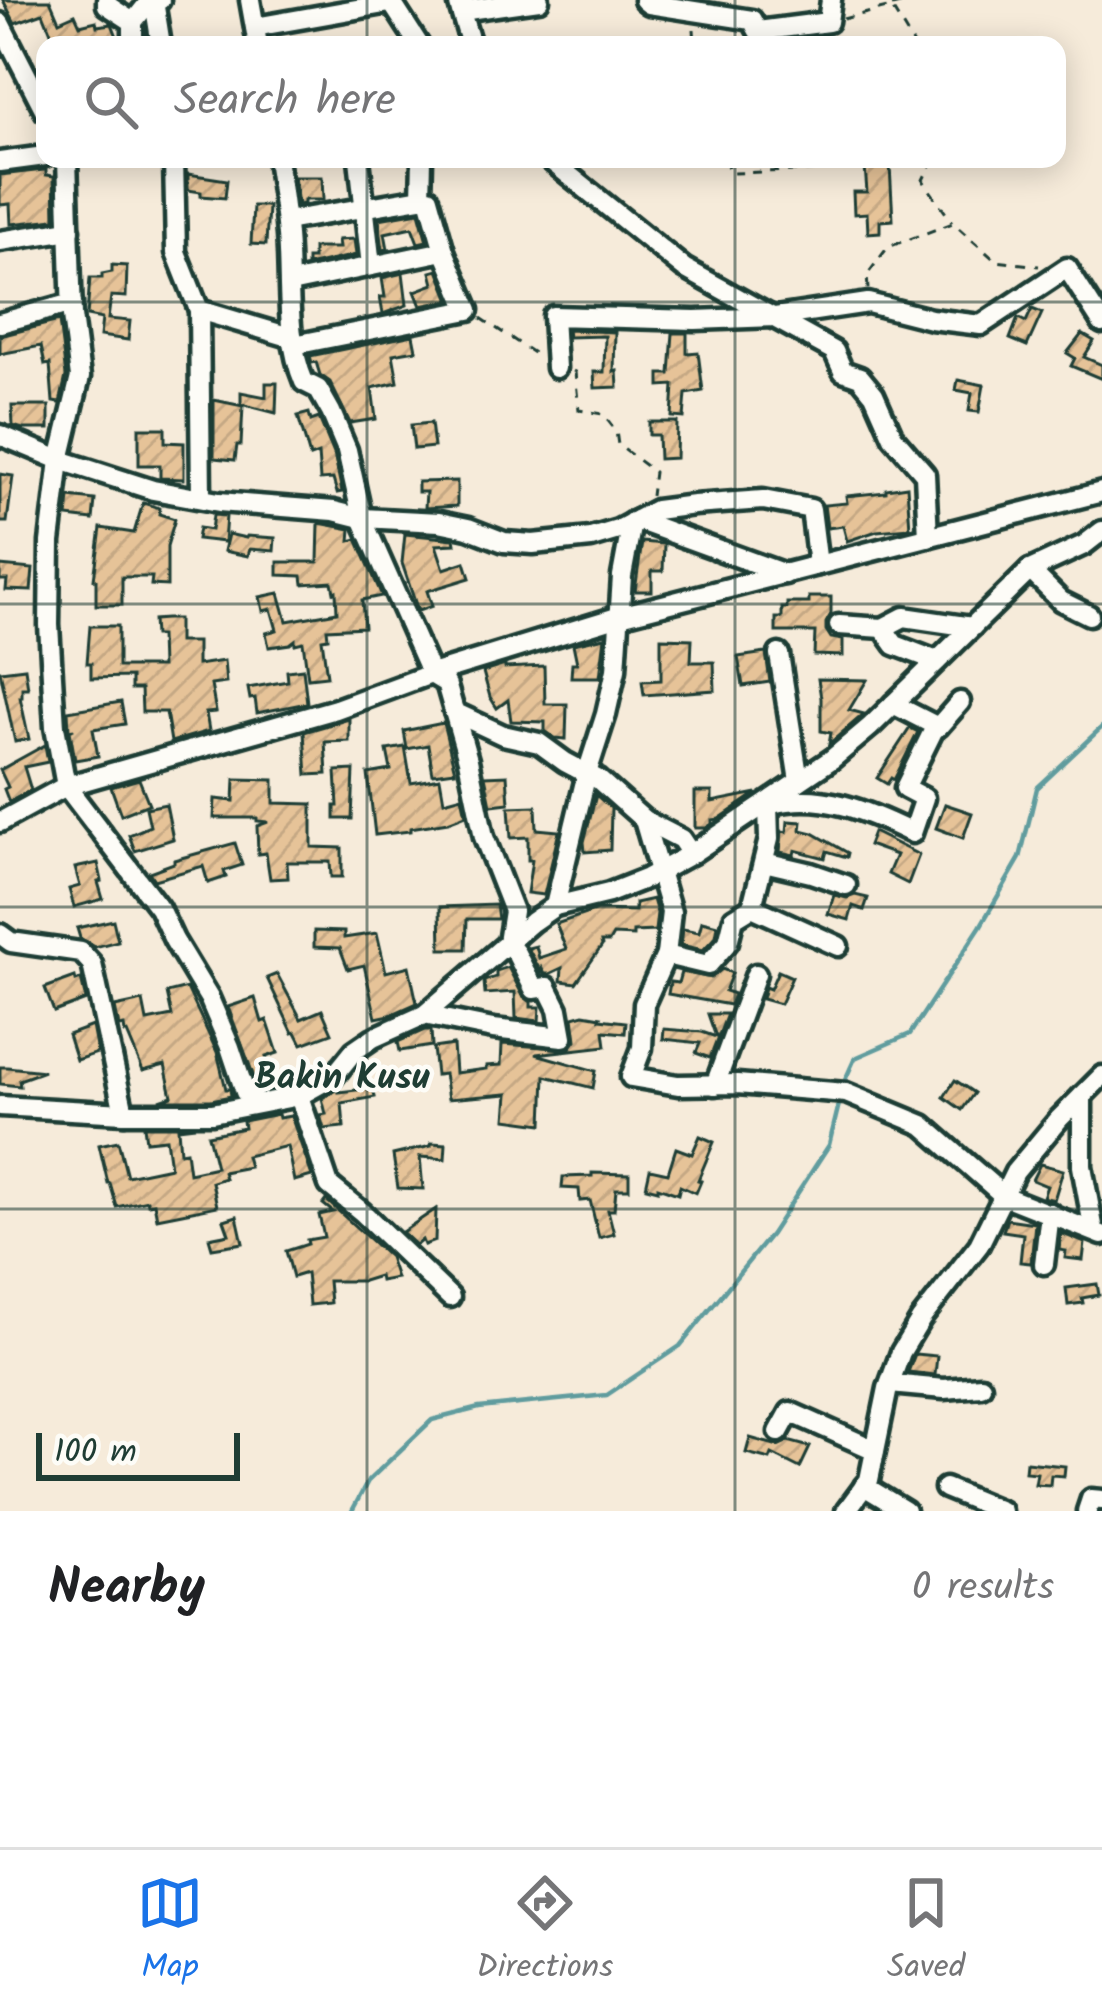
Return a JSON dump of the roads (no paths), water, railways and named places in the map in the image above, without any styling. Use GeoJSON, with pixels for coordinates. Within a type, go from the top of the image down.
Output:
{"type":"FeatureCollection","features":[{"type":"Feature","properties":{"kind":"street"},"geometry":{"type":"LineString","coordinates":[[107,0],[107,5],[133,22]]}},
{"type":"Feature","properties":{"kind":"street"},"geometry":{"type":"LineString","coordinates":[[133,36],[133,22],[149,2],[157,0],[160,36]]}},
{"type":"Feature","properties":{"kind":"street"},"geometry":{"type":"LineString","coordinates":[[250,0],[256,36],[390,1],[413,36]]}},
{"type":"Feature","properties":{"kind":"street"},"geometry":{"type":"LineString","coordinates":[[468,36],[460,6],[539,0]]}},
{"type":"Feature","properties":{"kind":"street"},"geometry":{"type":"LineString","coordinates":[[644,0],[752,20],[758,31],[828,22],[831,0]]}},
{"type":"Feature","properties":{"kind":"street"},"geometry":{"type":"LineString","coordinates":[[0,23],[36,93]]}},
{"type":"Feature","properties":{"kind":"street"},"geometry":{"type":"LineString","coordinates":[[0,71],[22,65]]}},
{"type":"Feature","properties":{"kind":"street"},"geometry":{"type":"LineString","coordinates":[[0,162],[36,157]]}},
{"type":"Feature","properties":{"kind":"street"},"geometry":{"type":"LineString","coordinates":[[69,168],[72,303],[80,377],[60,460],[50,542],[49,626],[55,727],[66,786],[159,908],[209,998],[245,1092],[256,1103]]}},
{"type":"Feature","properties":{"kind":"street"},"geometry":{"type":"LineString","coordinates":[[174,168],[176,252],[200,310],[201,497]]}},
{"type":"Feature","properties":{"kind":"street"},"geometry":{"type":"LineString","coordinates":[[278,168],[297,365],[304,382],[318,389],[331,412],[347,450],[362,518],[430,674],[446,683],[484,838],[513,910],[508,943],[534,989],[548,987],[563,1037],[424,1015]]}},
{"type":"Feature","properties":{"kind":"street"},"geometry":{"type":"LineString","coordinates":[[359,168],[371,266]]}},
{"type":"Feature","properties":{"kind":"street"},"geometry":{"type":"LineString","coordinates":[[422,168],[422,198]]}},
{"type":"Feature","properties":{"kind":"street"},"geometry":{"type":"LineString","coordinates":[[560,168],[684,268],[834,351],[844,371],[860,377],[874,394],[893,437],[925,474],[928,537]]}},
{"type":"Feature","properties":{"kind":"street"},"geometry":{"type":"LineString","coordinates":[[200,310],[294,341],[470,310],[444,251],[429,198],[286,221]]}},
{"type":"Feature","properties":{"kind":"street"},"geometry":{"type":"LineString","coordinates":[[0,241],[70,230]]}},
{"type":"Feature","properties":{"kind":"street"},"geometry":{"type":"LineString","coordinates":[[290,283],[444,251]]}},
{"type":"Feature","properties":{"kind":"street"},"geometry":{"type":"LineString","coordinates":[[556,368],[554,316],[775,317],[868,303],[931,320],[981,325],[1067,268],[1102,322]]}},
{"type":"Feature","properties":{"kind":"street"},"geometry":{"type":"LineString","coordinates":[[0,323],[72,303]]}},
{"type":"Feature","properties":{"kind":"street"},"geometry":{"type":"LineString","coordinates":[[0,435],[153,490],[362,518],[440,522],[504,542],[591,538],[656,510],[763,500],[812,509],[818,566]]}},
{"type":"Feature","properties":{"kind":"street"},"geometry":{"type":"LineString","coordinates":[[0,822],[66,786],[336,709],[430,674],[620,616],[1102,492]]}},
{"type":"Feature","properties":{"kind":"street"},"geometry":{"type":"LineString","coordinates":[[639,519],[785,574]]}},
{"type":"Feature","properties":{"kind":"street"},"geometry":{"type":"LineString","coordinates":[[555,906],[616,670],[622,575],[639,519]]}},
{"type":"Feature","properties":{"kind":"street"},"geometry":{"type":"LineString","coordinates":[[0,1106],[212,1113],[299,1096],[333,1077],[373,1037],[424,1015],[555,906],[609,892],[658,872],[832,759],[1030,570],[1084,545],[1102,531]]}},
{"type":"Feature","properties":{"kind":"street"},"geometry":{"type":"LineString","coordinates":[[1030,570],[1061,601],[1089,615]]}},
{"type":"Feature","properties":{"kind":"street"},"geometry":{"type":"LineString","coordinates":[[839,626],[883,628],[904,617],[972,627]]}},
{"type":"Feature","properties":{"kind":"street"},"geometry":{"type":"LineString","coordinates":[[883,628],[895,645],[937,661]]}},
{"type":"Feature","properties":{"kind":"street"},"geometry":{"type":"LineString","coordinates":[[779,654],[799,781]]}},
{"type":"Feature","properties":{"kind":"street"},"geometry":{"type":"LineString","coordinates":[[892,704],[938,727],[960,702]]}},
{"type":"Feature","properties":{"kind":"street"},"geometry":{"type":"LineString","coordinates":[[454,712],[502,735],[539,743],[587,772],[644,820],[681,839],[691,854]]}},
{"type":"Feature","properties":{"kind":"street"},"geometry":{"type":"LineString","coordinates":[[765,806],[789,800],[837,801],[911,833],[924,798],[905,788],[936,725]]}},
{"type":"Feature","properties":{"kind":"street"},"geometry":{"type":"LineString","coordinates":[[666,955],[708,965],[728,942],[734,918],[752,907],[770,839],[765,806]]}},
{"type":"Feature","properties":{"kind":"street"},"geometry":{"type":"LineString","coordinates":[[644,820],[671,912],[666,955],[644,1004],[642,1048],[631,1077],[678,1085],[737,1084],[846,1093],[923,1125],[1004,1196],[1098,1233]]}},
{"type":"Feature","properties":{"kind":"street"},"geometry":{"type":"LineString","coordinates":[[764,862],[846,885]]}},
{"type":"Feature","properties":{"kind":"street"},"geometry":{"type":"LineString","coordinates":[[752,907],[838,946]]}},
{"type":"Feature","properties":{"kind":"street"},"geometry":{"type":"LineString","coordinates":[[0,934],[11,942],[81,952],[92,964],[124,1113]]}},
{"type":"Feature","properties":{"kind":"street"},"geometry":{"type":"LineString","coordinates":[[715,1085],[756,974]]}},
{"type":"Feature","properties":{"kind":"street"},"geometry":{"type":"LineString","coordinates":[[846,1511],[869,1480],[901,1352],[979,1246],[1015,1172],[1102,1076]]}},
{"type":"Feature","properties":{"kind":"street"},"geometry":{"type":"LineString","coordinates":[[299,1096],[329,1185],[449,1297]]}},
{"type":"Feature","properties":{"kind":"street"},"geometry":{"type":"LineString","coordinates":[[1082,1096],[1082,1166],[1098,1233]]}},
{"type":"Feature","properties":{"kind":"street"},"geometry":{"type":"LineString","coordinates":[[1045,1264],[1050,1214]]}},
{"type":"Feature","properties":{"kind":"street"},"geometry":{"type":"LineString","coordinates":[[890,1384],[944,1389],[981,1386]]}},
{"type":"Feature","properties":{"kind":"street"},"geometry":{"type":"LineString","coordinates":[[778,1432],[790,1412],[875,1450]]}},
{"type":"Feature","properties":{"kind":"street"},"geometry":{"type":"LineString","coordinates":[[864,1486],[904,1511]]}},
{"type":"Feature","properties":{"kind":"street"},"geometry":{"type":"LineString","coordinates":[[944,1488],[1001,1511]]}},
{"type":"Feature","properties":{"kind":"street"},"geometry":{"type":"LineString","coordinates":[[1087,1511],[1091,1499],[1102,1500]]}},
{"type":"Feature","properties":{"kind":"waterway"},"geometry":{"type":"LineString","coordinates":[[841,1089],[855,1058],[910,1034],[1020,858],[1037,788],[1102,727]]}},
{"type":"Feature","properties":{"kind":"waterway"},"geometry":{"type":"LineString","coordinates":[[352,1511],[368,1481],[432,1420],[479,1408],[607,1395],[680,1346],[771,1234],[829,1145],[840,1100]]}},
{"type":"Feature","properties":{"kind":"district","name":"Bakin Kusu"},"geometry":{"type":"Point","coordinates":[342,1078]}}]}
